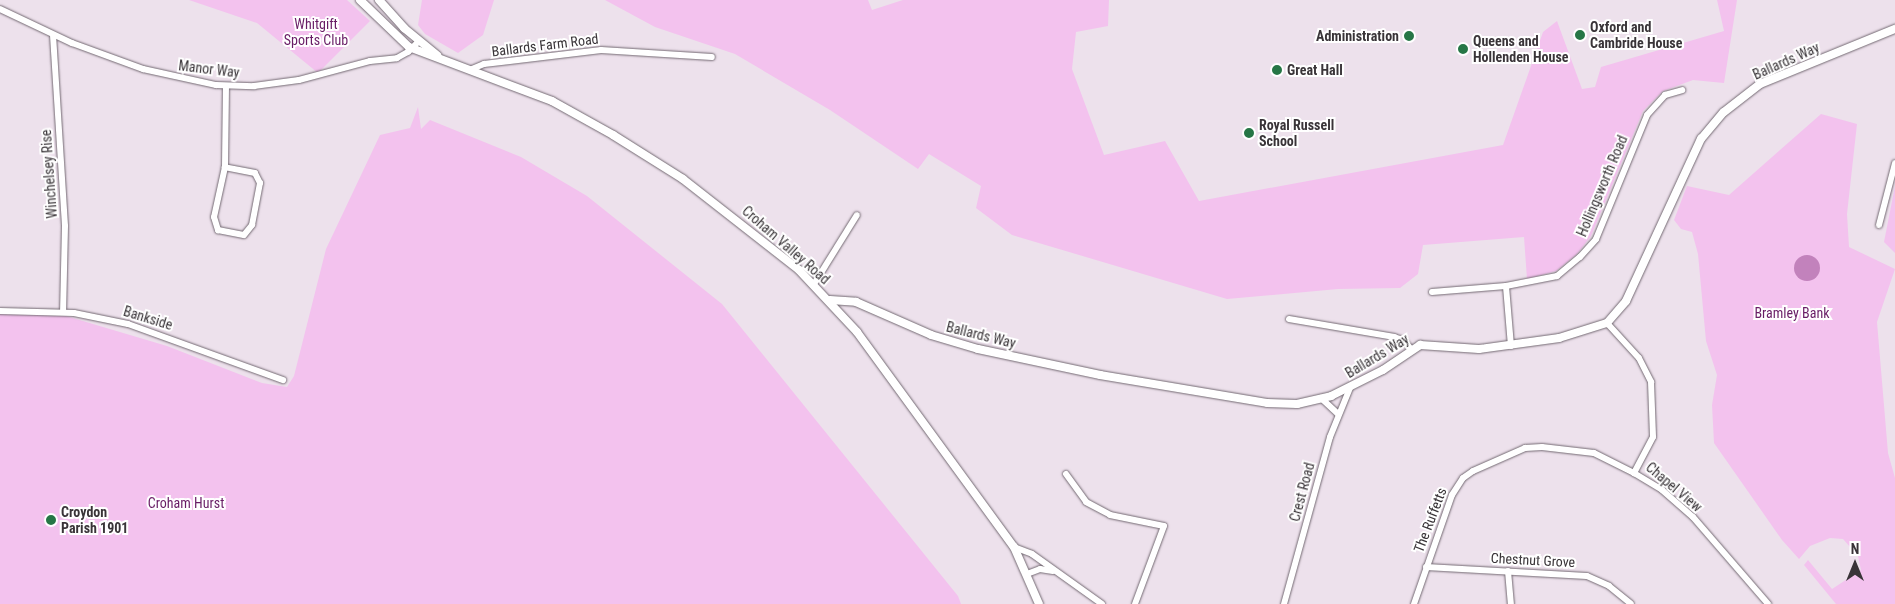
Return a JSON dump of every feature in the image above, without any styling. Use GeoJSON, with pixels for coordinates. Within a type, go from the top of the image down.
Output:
{"type":"FeatureCollection","features":[{"type":"Feature","properties":{"kind":"street","name":"Croham Valley Road"},"geometry":{"type":"LineString","coordinates":[[360,0],[413,48],[437,55],[552,101],[613,135],[733,215],[830,300],[900,389],[1014,547],[1032,554],[1102,604]]}},
{"type":"Feature","properties":{"kind":"street","name":"Croham Valley Road"},"geometry":{"type":"LineString","coordinates":[[379,0],[419,41],[437,55]]}},
{"type":"Feature","properties":{"kind":"street","name":"Manor Way"},"geometry":{"type":"LineString","coordinates":[[0,10],[53,35],[158,74],[226,86],[299,80],[370,61],[397,58],[413,48],[419,41]]}},
{"type":"Feature","properties":{"kind":"street","name":"Ballards Way"},"geometry":{"type":"LineString","coordinates":[[830,300],[856,302],[931,335],[978,348],[1100,375],[1267,404],[1298,404],[1350,388],[1420,345],[1479,349],[1559,338],[1607,323],[1626,302],[1701,139],[1724,112],[1760,84],[1895,29]]}},
{"type":"Feature","properties":{"kind":"street","name":"Winchelsey Rise"},"geometry":{"type":"LineString","coordinates":[[53,35],[65,226],[64,312]]}},
{"type":"Feature","properties":{"kind":"street","name":"Ballards Farm Road"},"geometry":{"type":"LineString","coordinates":[[472,69],[484,64],[602,50],[712,57]]}},
{"type":"Feature","properties":{"kind":"street"},"geometry":{"type":"LineString","coordinates":[[225,167],[255,173],[260,184],[252,225],[244,235],[218,230],[214,217],[225,167],[226,86]]}},
{"type":"Feature","properties":{"kind":"street","name":"Hollingsworth Road"},"geometry":{"type":"LineString","coordinates":[[1432,292],[1506,286],[1557,276],[1580,257],[1596,239],[1646,115],[1665,95],[1682,90]]}},
{"type":"Feature","properties":{"kind":"street"},"geometry":{"type":"LineString","coordinates":[[1879,225],[1895,163]]}},
{"type":"Feature","properties":{"kind":"street"},"geometry":{"type":"LineString","coordinates":[[814,284],[857,214]]}},
{"type":"Feature","properties":{"kind":"street"},"geometry":{"type":"LineString","coordinates":[[1506,286],[1511,346]]}},
{"type":"Feature","properties":{"kind":"street","name":"Bankside"},"geometry":{"type":"LineString","coordinates":[[0,311],[64,312],[146,329],[283,380]]}},
{"type":"Feature","properties":{"kind":"street"},"geometry":{"type":"LineString","coordinates":[[1289,319],[1394,337],[1403,340],[1411,349]]}},
{"type":"Feature","properties":{"kind":"street","name":"Chapel View"},"geometry":{"type":"LineString","coordinates":[[1607,323],[1639,358],[1651,382],[1653,438],[1634,472],[1662,490],[1693,517],[1768,604]]}},
{"type":"Feature","properties":{"kind":"street","name":"Crest Road"},"geometry":{"type":"LineString","coordinates":[[1284,604],[1338,414],[1350,388]]}},
{"type":"Feature","properties":{"kind":"street"},"geometry":{"type":"LineString","coordinates":[[1321,398],[1338,414]]}},
{"type":"Feature","properties":{"kind":"street","name":"The Ruffetts"},"geometry":{"type":"LineString","coordinates":[[1414,604],[1456,486],[1483,465],[1525,448],[1542,447],[1594,454],[1634,472]]}},
{"type":"Feature","properties":{"kind":"street"},"geometry":{"type":"LineString","coordinates":[[1066,474],[1086,502],[1110,515],[1164,526],[1135,604]]}},
{"type":"Feature","properties":{"kind":"street"},"geometry":{"type":"LineString","coordinates":[[1014,547],[1039,604]]}},
{"type":"Feature","properties":{"kind":"street","name":"Chestnut Grove"},"geometry":{"type":"LineString","coordinates":[[1426,567],[1587,576],[1609,586],[1631,604]]}},
{"type":"Feature","properties":{"kind":"street"},"geometry":{"type":"LineString","coordinates":[[1027,574],[1044,568],[1059,573]]}},
{"type":"Feature","properties":{"kind":"street"},"geometry":{"type":"LineString","coordinates":[[1508,571],[1511,604]]}},
{"type":"Feature","properties":{"kind":"green space","name":"Whitgift Sports Club"},"geometry":{"type":"Polygon","coordinates":[[[189,0],[347,0],[370,21],[318,73],[257,23],[189,0]]]}},
{"type":"Feature","properties":{"kind":"green space"},"geometry":{"type":"Polygon","coordinates":[[[422,0],[494,0],[483,35],[458,53],[425,34],[418,25],[422,0]]]}},
{"type":"Feature","properties":{"kind":"green space","name":"Royal Russell School"},"geometry":{"type":"Polygon","coordinates":[[[605,0],[868,0],[872,10],[903,0],[1109,0],[1108,26],[1076,32],[1072,69],[1104,155],[1165,141],[1199,201],[1503,145],[1543,32],[1557,21],[1582,89],[1595,87],[1601,67],[1724,31],[1717,0],[1737,0],[1724,83],[1693,80],[1663,91],[1643,111],[1591,236],[1577,254],[1556,271],[1527,279],[1524,237],[1423,245],[1418,274],[1400,288],[1338,289],[1227,299],[1012,235],[976,208],[981,186],[929,154],[918,169],[830,110],[735,54],[655,27],[605,0]]]}},
{"type":"Feature","properties":{"kind":"green space","name":"Croham Hurst"},"geometry":{"type":"Polygon","coordinates":[[[418,107],[421,129],[430,120],[521,157],[587,196],[722,304],[958,596],[961,604],[0,604],[0,313],[66,316],[167,346],[262,383],[287,387],[294,376],[326,249],[380,135],[410,128],[418,107]]]}},
{"type":"Feature","properties":{"kind":"green space","name":"Bramley Bank"},"geometry":{"type":"Polygon","coordinates":[[[1821,114],[1857,124],[1847,214],[1849,247],[1895,269],[1877,322],[1888,453],[1895,478],[1895,604],[1836,604],[1804,565],[1808,560],[1832,589],[1861,570],[1858,556],[1843,539],[1830,538],[1810,546],[1799,559],[1782,540],[1714,443],[1712,405],[1717,375],[1706,341],[1698,254],[1692,232],[1681,229],[1674,220],[1687,186],[1729,195],[1821,114]]]}},
{"type":"Feature","properties":{"kind":"green space"},"geometry":{"type":"Polygon","coordinates":[[[1895,186],[1895,253],[1884,242],[1895,186]]]}},
{"type":"Feature","properties":{"kind":"shaded area"},"geometry":{"type":"Polygon","coordinates":[[[1807,255],[1816,259],[1820,268],[1816,277],[1807,281],[1798,277],[1794,268],[1798,259],[1807,255]]]}},
{"type":"Feature","properties":{"kind":"place","name":"Oxford and Cambride House"},"geometry":{"type":"Point","coordinates":[1580,35]}},
{"type":"Feature","properties":{"kind":"place","name":"Administration"},"geometry":{"type":"Point","coordinates":[1409,36]}},
{"type":"Feature","properties":{"kind":"place","name":"Queens and Hollenden House"},"geometry":{"type":"Point","coordinates":[1463,49]}},
{"type":"Feature","properties":{"kind":"place","name":"Great Hall"},"geometry":{"type":"Point","coordinates":[1277,70]}},
{"type":"Feature","properties":{"kind":"place","name":"Royal Russell School"},"geometry":{"type":"Point","coordinates":[1249,133]}},
{"type":"Feature","properties":{"kind":"place","name":"Croydon Parish 1901"},"geometry":{"type":"Point","coordinates":[51,520]}}]}
